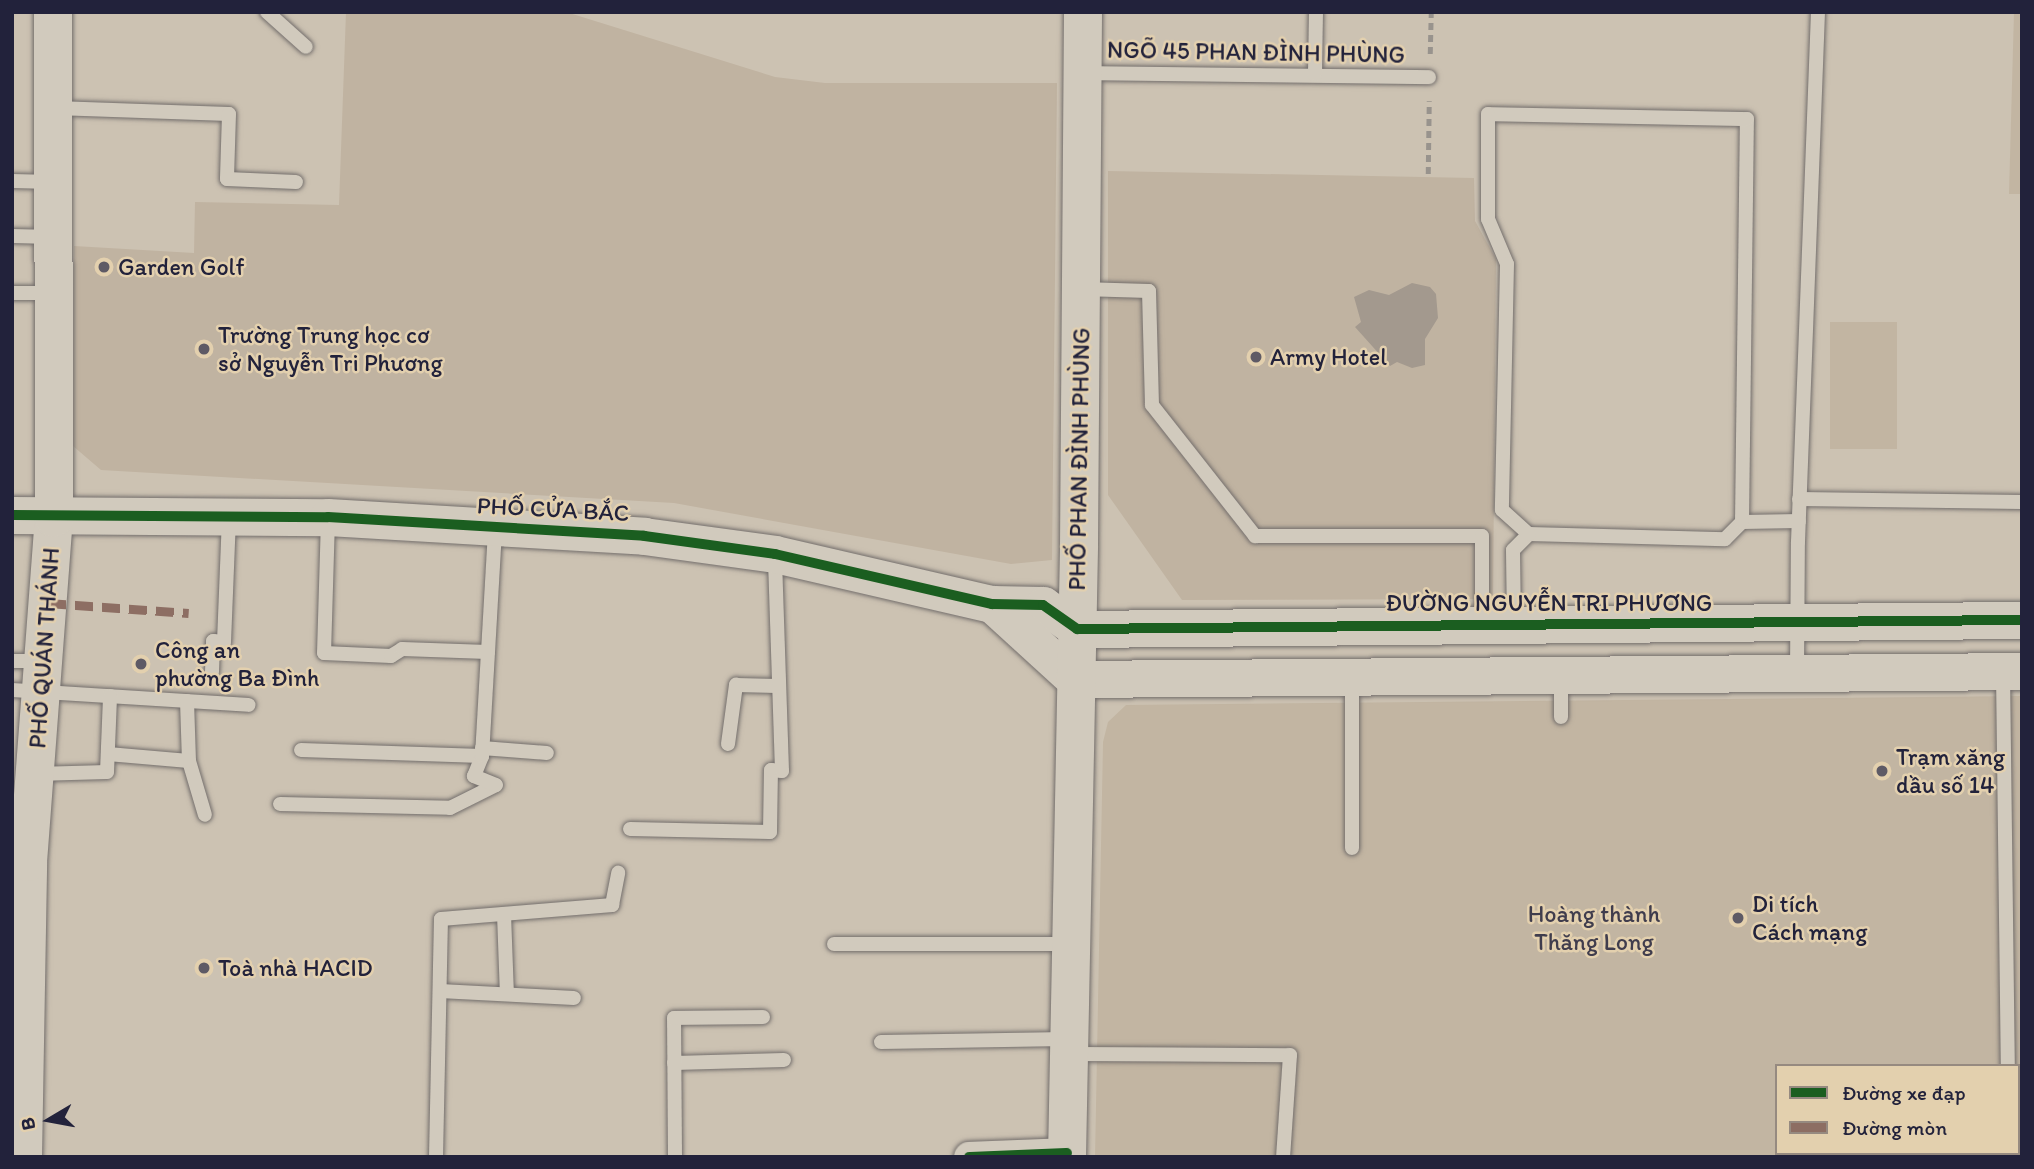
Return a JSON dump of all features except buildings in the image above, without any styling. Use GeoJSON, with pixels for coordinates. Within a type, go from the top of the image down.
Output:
{"type":"FeatureCollection","features":[{"type":"Feature","properties":{"kind":"main road","name":"PHỐ QUÁN THÁNH"},"geometry":{"type":"LineString","coordinates":[[23,1157],[19,923],[35,774],[27,676],[54,518],[53,12]]}},
{"type":"Feature","properties":{"kind":"main road","name":"PHỐ PHAN ĐÌNH PHÙNG"},"geometry":{"type":"LineString","coordinates":[[1067,1155],[1077,629],[1083,12]]}},
{"type":"Feature","properties":{"kind":"street","name":"PHỐ CỬA BẮC"},"geometry":{"type":"LineString","coordinates":[[12,515],[54,518],[328,517],[644,536],[775,554],[992,604],[1043,605],[1077,629]]}},
{"type":"Feature","properties":{"kind":"street","name":"PHỐ CỬA BẮC"},"geometry":{"type":"LineString","coordinates":[[992,604],[1074,679]]}},
{"type":"Feature","properties":{"kind":"street","name":"ĐƯỜNG NGUYỄN TRI PHƯƠNG"},"geometry":{"type":"LineString","coordinates":[[1077,629],[2022,620]]}},
{"type":"Feature","properties":{"kind":"street"},"geometry":{"type":"LineString","coordinates":[[1074,679],[2012,671]]}},
{"type":"Feature","properties":{"kind":"street"},"geometry":{"type":"LineString","coordinates":[[969,1157],[1067,1155]]}},
{"type":"Feature","properties":{"kind":"lane"},"geometry":{"type":"LineString","coordinates":[[267,12],[306,47]]}},
{"type":"Feature","properties":{"kind":"lane"},"geometry":{"type":"LineString","coordinates":[[1315,74],[1316,12]]}},
{"type":"Feature","properties":{"kind":"lane"},"geometry":{"type":"LineString","coordinates":[[1797,673],[1799,521],[1818,12]]}},
{"type":"Feature","properties":{"kind":"lane","name":"NGÕ 45 PHAN ĐÌNH PHÙNG"},"geometry":{"type":"LineString","coordinates":[[1083,73],[1429,77]]}},
{"type":"Feature","properties":{"kind":"lane"},"geometry":{"type":"LineString","coordinates":[[54,108],[229,114],[227,180],[296,182]]}},
{"type":"Feature","properties":{"kind":"lane"},"geometry":{"type":"LineString","coordinates":[[1742,522],[1746,119],[1488,114],[1488,219],[1507,264],[1502,510],[1529,534],[1724,539],[1742,522],[1799,521]]}},
{"type":"Feature","properties":{"kind":"lane"},"geometry":{"type":"LineString","coordinates":[[12,180],[54,183]]}},
{"type":"Feature","properties":{"kind":"lane"},"geometry":{"type":"LineString","coordinates":[[12,236],[55,237]]}},
{"type":"Feature","properties":{"kind":"lane"},"geometry":{"type":"LineString","coordinates":[[1081,289],[1149,291],[1152,405],[1255,536],[1482,536],[1498,625]]}},
{"type":"Feature","properties":{"kind":"lane"},"geometry":{"type":"LineString","coordinates":[[12,293],[55,293]]}},
{"type":"Feature","properties":{"kind":"lane"},"geometry":{"type":"LineString","coordinates":[[1800,499],[2022,502]]}},
{"type":"Feature","properties":{"kind":"lane"},"geometry":{"type":"LineString","coordinates":[[328,517],[324,653],[391,656],[402,649],[488,652]]}},
{"type":"Feature","properties":{"kind":"lane"},"geometry":{"type":"LineString","coordinates":[[212,672],[213,641],[224,642],[229,518]]}},
{"type":"Feature","properties":{"kind":"lane"},"geometry":{"type":"LineString","coordinates":[[281,804],[450,808],[496,785],[474,776],[482,752],[495,527]]}},
{"type":"Feature","properties":{"kind":"lane"},"geometry":{"type":"LineString","coordinates":[[1498,625],[1513,550],[1529,534]]}},
{"type":"Feature","properties":{"kind":"lane"},"geometry":{"type":"LineString","coordinates":[[630,829],[770,832],[771,771],[782,771],[776,686],[775,554]]}},
{"type":"Feature","properties":{"kind":"lane"},"geometry":{"type":"LineString","coordinates":[[2008,1064],[2012,671]]}},
{"type":"Feature","properties":{"kind":"lane"},"geometry":{"type":"LineString","coordinates":[[1561,675],[1561,717]]}},
{"type":"Feature","properties":{"kind":"lane"},"geometry":{"type":"LineString","coordinates":[[27,676],[110,696],[248,705]]}},
{"type":"Feature","properties":{"kind":"lane"},"geometry":{"type":"LineString","coordinates":[[1352,677],[1352,848]]}},
{"type":"Feature","properties":{"kind":"lane"},"geometry":{"type":"LineString","coordinates":[[728,744],[736,685],[776,686]]}},
{"type":"Feature","properties":{"kind":"lane"},"geometry":{"type":"LineString","coordinates":[[35,774],[107,772],[110,696]]}},
{"type":"Feature","properties":{"kind":"lane"},"geometry":{"type":"LineString","coordinates":[[187,701],[189,761],[205,815]]}},
{"type":"Feature","properties":{"kind":"lane"},"geometry":{"type":"LineString","coordinates":[[301,750],[547,753]]}},
{"type":"Feature","properties":{"kind":"lane"},"geometry":{"type":"LineString","coordinates":[[108,754],[189,761]]}},
{"type":"Feature","properties":{"kind":"lane"},"geometry":{"type":"LineString","coordinates":[[436,1157],[441,919],[611,905],[618,873]]}},
{"type":"Feature","properties":{"kind":"lane"},"geometry":{"type":"LineString","coordinates":[[504,914],[507,994]]}},
{"type":"Feature","properties":{"kind":"lane"},"geometry":{"type":"LineString","coordinates":[[834,944],[1070,944]]}},
{"type":"Feature","properties":{"kind":"lane"},"geometry":{"type":"LineString","coordinates":[[440,991],[574,998]]}},
{"type":"Feature","properties":{"kind":"lane"},"geometry":{"type":"LineString","coordinates":[[675,1157],[674,1018],[764,1017]]}},
{"type":"Feature","properties":{"kind":"lane"},"geometry":{"type":"LineString","coordinates":[[881,1042],[1290,1055],[1283,1157]]}},
{"type":"Feature","properties":{"kind":"lane"},"geometry":{"type":"LineString","coordinates":[[674,1063],[784,1060]]}},
{"type":"Feature","properties":{"kind":"shaded area"},"geometry":{"type":"Polygon","coordinates":[[[346,12],[566,12],[775,77],[825,83],[1057,83],[1052,560],[1011,564],[674,503],[101,470],[73,446],[74,246],[194,253],[195,202],[339,205],[346,12]]]}},
{"type":"Feature","properties":{"kind":"shaded area"},"geometry":{"type":"Polygon","coordinates":[[[1108,171],[1474,178],[1475,221],[1496,259],[1493,599],[1182,600],[1108,495],[1108,171]]]}},
{"type":"Feature","properties":{"kind":"shaded area"},"geometry":{"type":"Polygon","coordinates":[[[1412,283],[1430,287],[1436,294],[1438,318],[1425,339],[1425,365],[1412,368],[1397,362],[1390,366],[1355,327],[1361,322],[1354,297],[1369,290],[1389,295],[1412,283]]]}},
{"type":"Feature","properties":{"kind":"green space"},"geometry":{"type":"Polygon","coordinates":[[[2014,12],[2022,12],[2022,194],[2009,194],[2014,12]]]}},
{"type":"Feature","properties":{"kind":"green space"},"geometry":{"type":"Polygon","coordinates":[[[1830,322],[1897,322],[1897,449],[1830,449],[1830,322]]]}},
{"type":"Feature","properties":{"kind":"green space","name":"Hoàng thành Thăng Long"},"geometry":{"type":"Polygon","coordinates":[[[2022,696],[2022,1157],[1095,1157],[1103,742],[1108,722],[1126,705],[2022,696]]]}},
{"type":"Feature","properties":{"kind":"marked path"},"geometry":{"type":"LineString","coordinates":[[48,603],[189,613]]}},
{"type":"Feature","properties":{"kind":"cycle path"},"geometry":{"type":"LineString","coordinates":[[12,515],[328,517],[644,536],[775,554],[992,604],[1043,605],[1077,629],[2022,620]]}},
{"type":"Feature","properties":{"kind":"cycle path"},"geometry":{"type":"LineString","coordinates":[[969,1157],[1067,1153]]}},
{"type":"Feature","properties":{"kind":"place","name":"Garden Golf"},"geometry":{"type":"Point","coordinates":[104,267]}},
{"type":"Feature","properties":{"kind":"place","name":"Trường Trung học cơ sở Nguyễn Tri Phương"},"geometry":{"type":"Point","coordinates":[204,349]}},
{"type":"Feature","properties":{"kind":"place","name":"Army Hotel"},"geometry":{"type":"Point","coordinates":[1256,357]}},
{"type":"Feature","properties":{"kind":"place","name":"Công an phường Ba Đình"},"geometry":{"type":"Point","coordinates":[141,664]}},
{"type":"Feature","properties":{"kind":"place","name":"Trạm xăng dầu số 14"},"geometry":{"type":"Point","coordinates":[1882,771]}},
{"type":"Feature","properties":{"kind":"place","name":"Di tích Cách mạng"},"geometry":{"type":"Point","coordinates":[1738,918]}},
{"type":"Feature","properties":{"kind":"place","name":"Toà nhà HACID"},"geometry":{"type":"Point","coordinates":[204,968]}}]}
